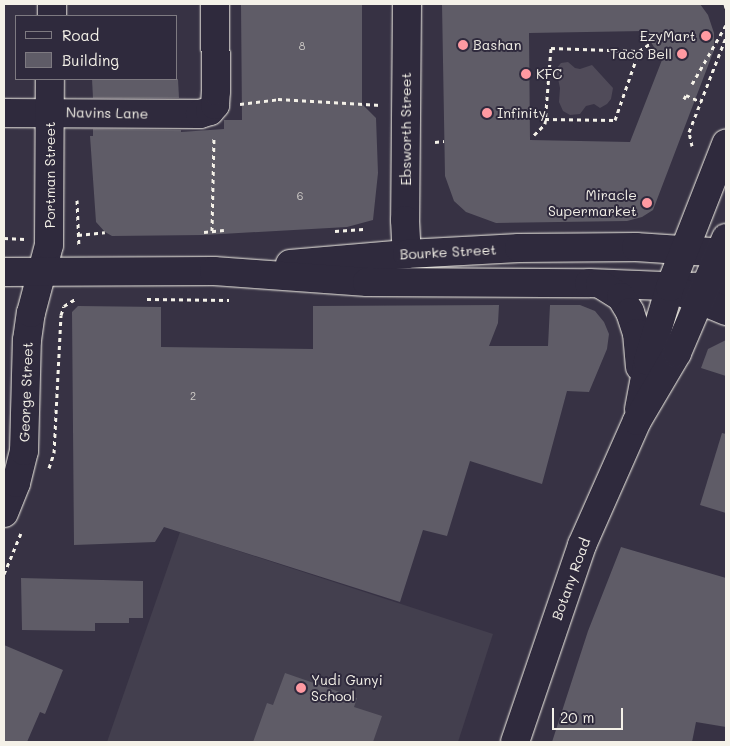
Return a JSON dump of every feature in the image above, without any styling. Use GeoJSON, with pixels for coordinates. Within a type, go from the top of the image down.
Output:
{"type":"FeatureCollection","features":[{"type":"Feature","properties":{"kind":"main road"},"geometry":{"type":"LineString","coordinates":[[210,111],[215,105],[216,91],[215,4]]}},
{"type":"Feature","properties":{"kind":"main road","name":"Ebsworth Street"},"geometry":{"type":"LineString","coordinates":[[407,4],[405,220],[407,254]]}},
{"type":"Feature","properties":{"kind":"main road","name":"Portman Street"},"geometry":{"type":"LineString","coordinates":[[43,270],[50,239],[50,80]]}},
{"type":"Feature","properties":{"kind":"main road","name":"Navins Lane"},"geometry":{"type":"LineString","coordinates":[[4,113],[200,114],[210,111]]}},
{"type":"Feature","properties":{"kind":"main road","name":"Botany Road"},"geometry":{"type":"LineString","coordinates":[[637,420],[648,361],[670,287],[726,144]]}},
{"type":"Feature","properties":{"kind":"main road","name":"Bourke Street"},"geometry":{"type":"LineString","coordinates":[[214,271],[407,254],[569,248],[684,250],[718,271]]}},
{"type":"Feature","properties":{"kind":"main road","name":"Bourke Street"},"geometry":{"type":"LineString","coordinates":[[4,272],[43,270],[214,271],[327,280],[600,284],[670,287]]}},
{"type":"Feature","properties":{"kind":"main road","name":"George Street"},"geometry":{"type":"LineString","coordinates":[[4,513],[16,483],[24,451],[27,340],[31,312],[43,270]]}},
{"type":"Feature","properties":{"kind":"main road"},"geometry":{"type":"LineString","coordinates":[[670,287],[718,271],[726,311]]}},
{"type":"Feature","properties":{"kind":"main road","name":"Botany Road"},"geometry":{"type":"LineString","coordinates":[[516,742],[582,545],[637,420],[669,370],[718,271]]}},
{"type":"Feature","properties":{"kind":"main road"},"geometry":{"type":"LineString","coordinates":[[600,284],[621,297],[635,325],[640,362],[637,420]]}},
{"type":"Feature","properties":{"kind":"path"},"geometry":{"type":"LineString","coordinates":[[725,4],[726,8]]}},
{"type":"Feature","properties":{"kind":"path"},"geometry":{"type":"LineString","coordinates":[[692,84],[726,25]]}},
{"type":"Feature","properties":{"kind":"path"},"geometry":{"type":"LineString","coordinates":[[692,146],[689,132],[726,37]]}},
{"type":"Feature","properties":{"kind":"path"},"geometry":{"type":"LineString","coordinates":[[534,135],[544,124],[545,119],[551,48],[639,51],[652,43]]}},
{"type":"Feature","properties":{"kind":"path"},"geometry":{"type":"LineString","coordinates":[[545,119],[615,120],[639,51]]}},
{"type":"Feature","properties":{"kind":"path"},"geometry":{"type":"LineString","coordinates":[[684,99],[686,95],[701,102]]}},
{"type":"Feature","properties":{"kind":"path"},"geometry":{"type":"LineString","coordinates":[[243,104],[278,99],[374,106]]}},
{"type":"Feature","properties":{"kind":"path"},"geometry":{"type":"LineString","coordinates":[[210,111],[214,128],[212,231]]}},
{"type":"Feature","properties":{"kind":"path"},"geometry":{"type":"LineString","coordinates":[[435,142],[444,141]]}},
{"type":"Feature","properties":{"kind":"path"},"geometry":{"type":"LineString","coordinates":[[335,231],[372,229]]}},
{"type":"Feature","properties":{"kind":"path"},"geometry":{"type":"LineString","coordinates":[[204,232],[224,230]]}},
{"type":"Feature","properties":{"kind":"path"},"geometry":{"type":"LineString","coordinates":[[79,235],[105,232]]}},
{"type":"Feature","properties":{"kind":"path"},"geometry":{"type":"LineString","coordinates":[[4,238],[16,238]]}},
{"type":"Feature","properties":{"kind":"path"},"geometry":{"type":"LineString","coordinates":[[58,335],[64,306],[70,300],[79,298]]}},
{"type":"Feature","properties":{"kind":"shaded area"},"geometry":{"type":"Polygon","coordinates":[[[568,62],[575,68],[580,69],[592,65],[613,88],[611,99],[607,104],[600,108],[594,104],[586,106],[580,114],[570,115],[563,111],[559,102],[560,88],[556,69],[561,63],[568,62]]]}},
{"type":"Feature","properties":{"kind":"shaded area","name":"Yudi Gunyi School"},"geometry":{"type":"Polygon","coordinates":[[[180,532],[493,634],[458,742],[107,742],[180,532]]]}},
{"type":"Feature","properties":{"kind":"building"},"geometry":{"type":"Polygon","coordinates":[[[241,4],[362,4],[362,104],[376,118],[378,173],[373,220],[347,227],[204,235],[112,236],[105,232],[96,222],[90,136],[93,136],[93,129],[181,130],[181,132],[224,129],[224,120],[242,120],[241,4]]]}},
{"type":"Feature","properties":{"kind":"building","name":"Infinity"},"geometry":{"type":"Polygon","coordinates":[[[442,4],[700,4],[708,15],[714,33],[714,50],[653,210],[642,217],[627,221],[496,223],[466,212],[454,201],[445,176],[442,4]],[[644,31],[529,33],[530,140],[630,142],[662,60],[644,31]]]}},
{"type":"Feature","properties":{"kind":"building"},"geometry":{"type":"Polygon","coordinates":[[[178,79],[179,98],[93,98],[92,80],[178,79]]]}},
{"type":"Feature","properties":{"kind":"building"},"geometry":{"type":"Polygon","coordinates":[[[499,305],[498,323],[489,346],[548,346],[550,305],[580,305],[595,311],[604,322],[609,334],[607,349],[589,392],[567,391],[542,484],[470,461],[447,536],[423,530],[400,602],[164,527],[155,542],[74,545],[72,312],[78,306],[161,307],[161,347],[313,349],[313,306],[499,305]]]}},
{"type":"Feature","properties":{"kind":"building"},"geometry":{"type":"Polygon","coordinates":[[[726,340],[726,376],[701,368],[708,349],[726,340]]]}},
{"type":"Feature","properties":{"kind":"building"},"geometry":{"type":"Polygon","coordinates":[[[722,433],[726,434],[726,513],[700,505],[722,433]]]}},
{"type":"Feature","properties":{"kind":"building"},"geometry":{"type":"Polygon","coordinates":[[[621,547],[726,578],[726,727],[696,722],[692,742],[552,742],[588,631],[621,547]]]}},
{"type":"Feature","properties":{"kind":"building"},"geometry":{"type":"Polygon","coordinates":[[[21,578],[143,581],[143,618],[129,618],[129,623],[95,623],[95,631],[22,630],[21,578]]]}},
{"type":"Feature","properties":{"kind":"building"},"geometry":{"type":"Polygon","coordinates":[[[4,645],[63,670],[45,714],[40,712],[27,742],[4,742],[4,645]]]}},
{"type":"Feature","properties":{"kind":"building"},"geometry":{"type":"Polygon","coordinates":[[[285,673],[357,698],[354,707],[382,716],[373,742],[253,742],[267,703],[273,705],[285,673]]]}},
{"type":"Feature","properties":{"kind":"place","name":"EzyMart"},"geometry":{"type":"Point","coordinates":[706,36]}},
{"type":"Feature","properties":{"kind":"place","name":"Bashan"},"geometry":{"type":"Point","coordinates":[463,45]}},
{"type":"Feature","properties":{"kind":"place","name":"Taco Bell"},"geometry":{"type":"Point","coordinates":[682,54]}},
{"type":"Feature","properties":{"kind":"place","name":"KFC"},"geometry":{"type":"Point","coordinates":[526,74]}},
{"type":"Feature","properties":{"kind":"place","name":"Infinity"},"geometry":{"type":"Point","coordinates":[487,113]}},
{"type":"Feature","properties":{"kind":"place","name":"Miracle Supermarket"},"geometry":{"type":"Point","coordinates":[647,203]}},
{"type":"Feature","properties":{"kind":"place","name":"Yudi Gunyi School"},"geometry":{"type":"Point","coordinates":[301,688]}}]}
